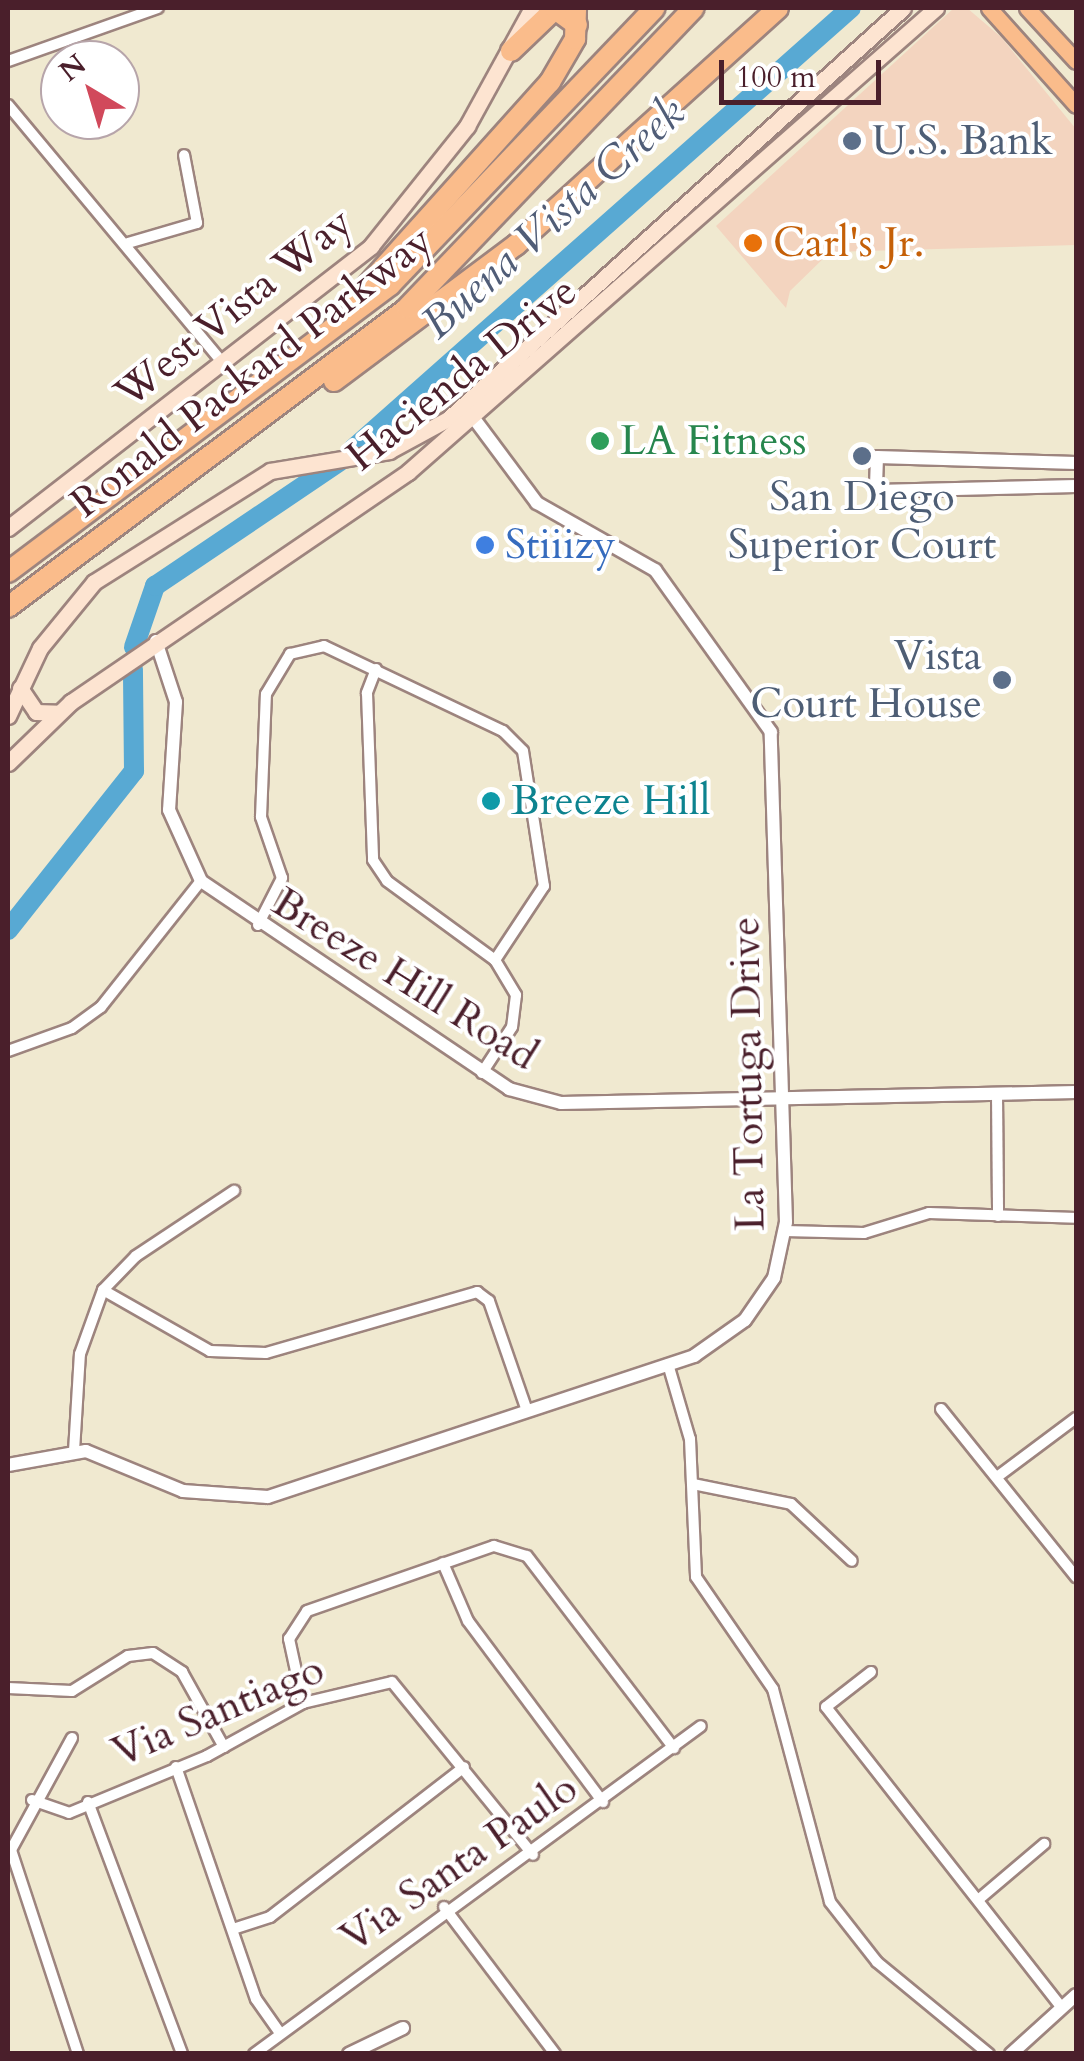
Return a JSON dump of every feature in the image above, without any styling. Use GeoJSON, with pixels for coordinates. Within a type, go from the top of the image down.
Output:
{"type":"FeatureCollection","features":[{"type":"Feature","properties":{"kind":"highway","name":"Ronald Packard Parkway"},"geometry":{"type":"LineString","coordinates":[[8,572],[292,362],[433,246],[655,8]]}},
{"type":"Feature","properties":{"kind":"highway","name":"Ronald Packard Parkway"},"geometry":{"type":"LineString","coordinates":[[8,607],[274,411],[454,265],[694,8]]}},
{"type":"Feature","properties":{"kind":"highway"},"geometry":{"type":"LineString","coordinates":[[274,411],[335,380],[454,297],[778,8]]}},
{"type":"Feature","properties":{"kind":"highway"},"geometry":{"type":"LineString","coordinates":[[292,362],[550,82],[576,16],[555,9],[511,51]]}},
{"type":"Feature","properties":{"kind":"main road","name":"West Vista Way"},"geometry":{"type":"LineString","coordinates":[[8,528],[226,367],[371,246],[467,126],[532,8]]}},
{"type":"Feature","properties":{"kind":"main road","name":"Hacienda Drive"},"geometry":{"type":"LineString","coordinates":[[8,763],[59,713],[156,641],[408,472],[468,410],[903,8]]}},
{"type":"Feature","properties":{"kind":"main road","name":"Hacienda Drive"},"geometry":{"type":"LineString","coordinates":[[8,716],[20,688],[94,582],[244,484],[296,463],[389,451],[468,410],[936,8]]}},
{"type":"Feature","properties":{"kind":"main road"},"geometry":{"type":"LineString","coordinates":[[989,8],[1076,105]]}},
{"type":"Feature","properties":{"kind":"main road"},"geometry":{"type":"LineString","coordinates":[[1027,8],[1076,61]]}},
{"type":"Feature","properties":{"kind":"main road"},"geometry":{"type":"LineString","coordinates":[[20,688],[36,712],[59,713]]}},
{"type":"Feature","properties":{"kind":"street"},"geometry":{"type":"LineString","coordinates":[[8,61],[158,8]]}},
{"type":"Feature","properties":{"kind":"street"},"geometry":{"type":"LineString","coordinates":[[8,105],[128,243],[226,367]]}},
{"type":"Feature","properties":{"kind":"street"},"geometry":{"type":"LineString","coordinates":[[128,243],[198,223],[184,155]]}},
{"type":"Feature","properties":{"kind":"street","name":"La Tortuga Drive"},"geometry":{"type":"LineString","coordinates":[[8,1465],[74,1451],[135,1465],[182,1491],[240,1500],[668,1364],[745,1320],[774,1278],[785,1231],[776,762],[766,718],[656,570],[536,502],[468,410]]}},
{"type":"Feature","properties":{"kind":"street"},"geometry":{"type":"LineString","coordinates":[[1076,463],[877,457],[876,491],[1076,486]]}},
{"type":"Feature","properties":{"kind":"street","name":"Breeze Hill Road"},"geometry":{"type":"LineString","coordinates":[[156,641],[176,702],[170,810],[201,881],[258,926],[482,1074],[561,1103],[1076,1092]]}},
{"type":"Feature","properties":{"kind":"street"},"geometry":{"type":"LineString","coordinates":[[258,926],[282,878],[261,817],[266,694],[276,668],[301,648],[324,646],[503,730],[524,751],[544,886],[495,960]]}},
{"type":"Feature","properties":{"kind":"street"},"geometry":{"type":"LineString","coordinates":[[376,669],[368,692],[374,860],[495,960],[516,1010],[482,1074]]}},
{"type":"Feature","properties":{"kind":"street"},"geometry":{"type":"LineString","coordinates":[[8,1051],[72,1028],[101,1007],[201,881]]}},
{"type":"Feature","properties":{"kind":"street"},"geometry":{"type":"LineString","coordinates":[[997,1094],[998,1216]]}},
{"type":"Feature","properties":{"kind":"street"},"geometry":{"type":"LineString","coordinates":[[74,1451],[80,1354],[103,1290],[136,1256],[234,1192]]}},
{"type":"Feature","properties":{"kind":"street"},"geometry":{"type":"LineString","coordinates":[[785,1231],[864,1234],[929,1213],[1076,1218]]}},
{"type":"Feature","properties":{"kind":"street"},"geometry":{"type":"LineString","coordinates":[[103,1290],[210,1351],[266,1353],[476,1292],[489,1301],[527,1411]]}},
{"type":"Feature","properties":{"kind":"street"},"geometry":{"type":"LineString","coordinates":[[668,1364],[693,1484],[696,1577],[774,1689],[830,1902],[877,1962],[989,2054]]}},
{"type":"Feature","properties":{"kind":"street"},"geometry":{"type":"LineString","coordinates":[[941,1409],[1076,1577]]}},
{"type":"Feature","properties":{"kind":"street"},"geometry":{"type":"LineString","coordinates":[[998,1478],[1076,1418]]}},
{"type":"Feature","properties":{"kind":"street"},"geometry":{"type":"LineString","coordinates":[[693,1484],[791,1504],[852,1561]]}},
{"type":"Feature","properties":{"kind":"street"},"geometry":{"type":"LineString","coordinates":[[303,1703],[289,1638],[307,1611],[494,1546],[528,1556],[674,1748]]}},
{"type":"Feature","properties":{"kind":"street"},"geometry":{"type":"LineString","coordinates":[[443,1564],[468,1621],[603,1802]]}},
{"type":"Feature","properties":{"kind":"street"},"geometry":{"type":"LineString","coordinates":[[8,1688],[72,1691],[128,1656],[153,1654],[182,1672],[224,1747]]}},
{"type":"Feature","properties":{"kind":"street"},"geometry":{"type":"LineString","coordinates":[[871,1672],[826,1707],[1062,2008]]}},
{"type":"Feature","properties":{"kind":"street","name":"Via Santiago"},"geometry":{"type":"LineString","coordinates":[[32,1800],[52,1812],[88,1802],[224,1747],[303,1703],[392,1682],[534,1855]]}},
{"type":"Feature","properties":{"kind":"street","name":"Via Santa Paulo"},"geometry":{"type":"LineString","coordinates":[[254,2054],[445,1909],[534,1855],[701,1726]]}},
{"type":"Feature","properties":{"kind":"street"},"geometry":{"type":"LineString","coordinates":[[72,1738],[14,1831],[12,1864],[78,2054]]}},
{"type":"Feature","properties":{"kind":"street"},"geometry":{"type":"LineString","coordinates":[[233,1929],[270,1917],[464,1767]]}},
{"type":"Feature","properties":{"kind":"street"},"geometry":{"type":"LineString","coordinates":[[176,1768],[256,1999],[280,2033]]}},
{"type":"Feature","properties":{"kind":"street"},"geometry":{"type":"LineString","coordinates":[[88,1802],[182,2054]]}},
{"type":"Feature","properties":{"kind":"street"},"geometry":{"type":"LineString","coordinates":[[978,1900],[1044,1844]]}},
{"type":"Feature","properties":{"kind":"street"},"geometry":{"type":"LineString","coordinates":[[445,1909],[555,2054]]}},
{"type":"Feature","properties":{"kind":"street"},"geometry":{"type":"LineString","coordinates":[[1012,2054],[1076,1995]]}},
{"type":"Feature","properties":{"kind":"street"},"geometry":{"type":"LineString","coordinates":[[349,2054],[403,2028]]}},
{"type":"Feature","properties":{"kind":"shaded area"},"geometry":{"type":"Polygon","coordinates":[[[954,8],[967,8],[1001,37],[1076,129],[1076,245],[830,252],[790,291],[786,308],[716,226],[954,8]]]}},
{"type":"Feature","properties":{"kind":"waterway","name":"Buena Vista Creek"},"geometry":{"type":"LineString","coordinates":[[353,449],[851,8]]}},
{"type":"Feature","properties":{"kind":"waterway","name":"Buena Vista Creek"},"geometry":{"type":"LineString","coordinates":[[134,647],[155,586],[340,461]]}},
{"type":"Feature","properties":{"kind":"waterway","name":"Buena Vista Creek"},"geometry":{"type":"LineString","coordinates":[[8,930],[134,771],[133,669]]}},
{"type":"Feature","properties":{"kind":"place","name":"U.S. Bank"},"geometry":{"type":"Point","coordinates":[852,141]}},
{"type":"Feature","properties":{"kind":"place","name":"Carl's Jr."},"geometry":{"type":"Point","coordinates":[753,243]}},
{"type":"Feature","properties":{"kind":"place","name":"LA Fitness"},"geometry":{"type":"Point","coordinates":[600,441]}},
{"type":"Feature","properties":{"kind":"place","name":"San Diego Superior Court"},"geometry":{"type":"Point","coordinates":[862,456]}},
{"type":"Feature","properties":{"kind":"place","name":"Stiiizy"},"geometry":{"type":"Point","coordinates":[485,545]}},
{"type":"Feature","properties":{"kind":"place","name":"Vista Court House"},"geometry":{"type":"Point","coordinates":[1002,680]}},
{"type":"Feature","properties":{"kind":"place","name":"Breeze Hill"},"geometry":{"type":"Point","coordinates":[491,801]}}]}
